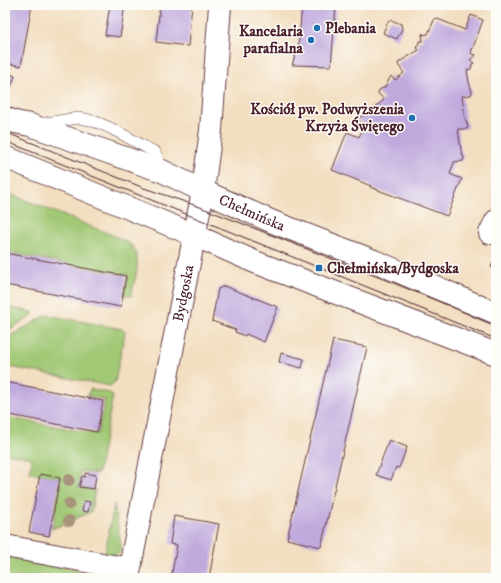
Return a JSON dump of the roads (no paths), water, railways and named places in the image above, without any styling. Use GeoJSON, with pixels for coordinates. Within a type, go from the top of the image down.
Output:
{"type":"FeatureCollection","features":[{"type":"Feature","properties":{"kind":"main road","name":"Bydgoska"},"geometry":{"type":"LineString","coordinates":[[128,574],[203,191],[211,130],[220,5]]}},
{"type":"Feature","properties":{"kind":"main road","name":"Chełmińska"},"geometry":{"type":"LineString","coordinates":[[5,118],[30,125],[162,171],[273,222],[374,261],[496,314]]}},
{"type":"Feature","properties":{"kind":"main road"},"geometry":{"type":"LineString","coordinates":[[5,158],[194,235],[255,262],[496,354]]}},
{"type":"Feature","properties":{"kind":"main road"},"geometry":{"type":"LineString","coordinates":[[5,546],[128,574]]}},
{"type":"Feature","properties":{"kind":"tram line"},"geometry":{"type":"LineString","coordinates":[[5,132],[144,188],[200,207],[396,284],[496,325]]}},
{"type":"Feature","properties":{"kind":"tram line"},"geometry":{"type":"LineString","coordinates":[[5,141],[496,339]]}},
{"type":"Feature","properties":{"kind":"place","name":"Plebania"},"geometry":{"type":"Point","coordinates":[317,28]}},
{"type":"Feature","properties":{"kind":"place","name":"Kancelaria parafialna"},"geometry":{"type":"Point","coordinates":[311,40]}},
{"type":"Feature","properties":{"kind":"place","name":"Kościół pw. Podwyższenia Krzyża Świętego"},"geometry":{"type":"Point","coordinates":[412,118]}},
{"type":"Feature","properties":{"kind":"place","name":"Chełmińska/Bydgoska"},"geometry":{"type":"Point","coordinates":[319,268]}}]}
